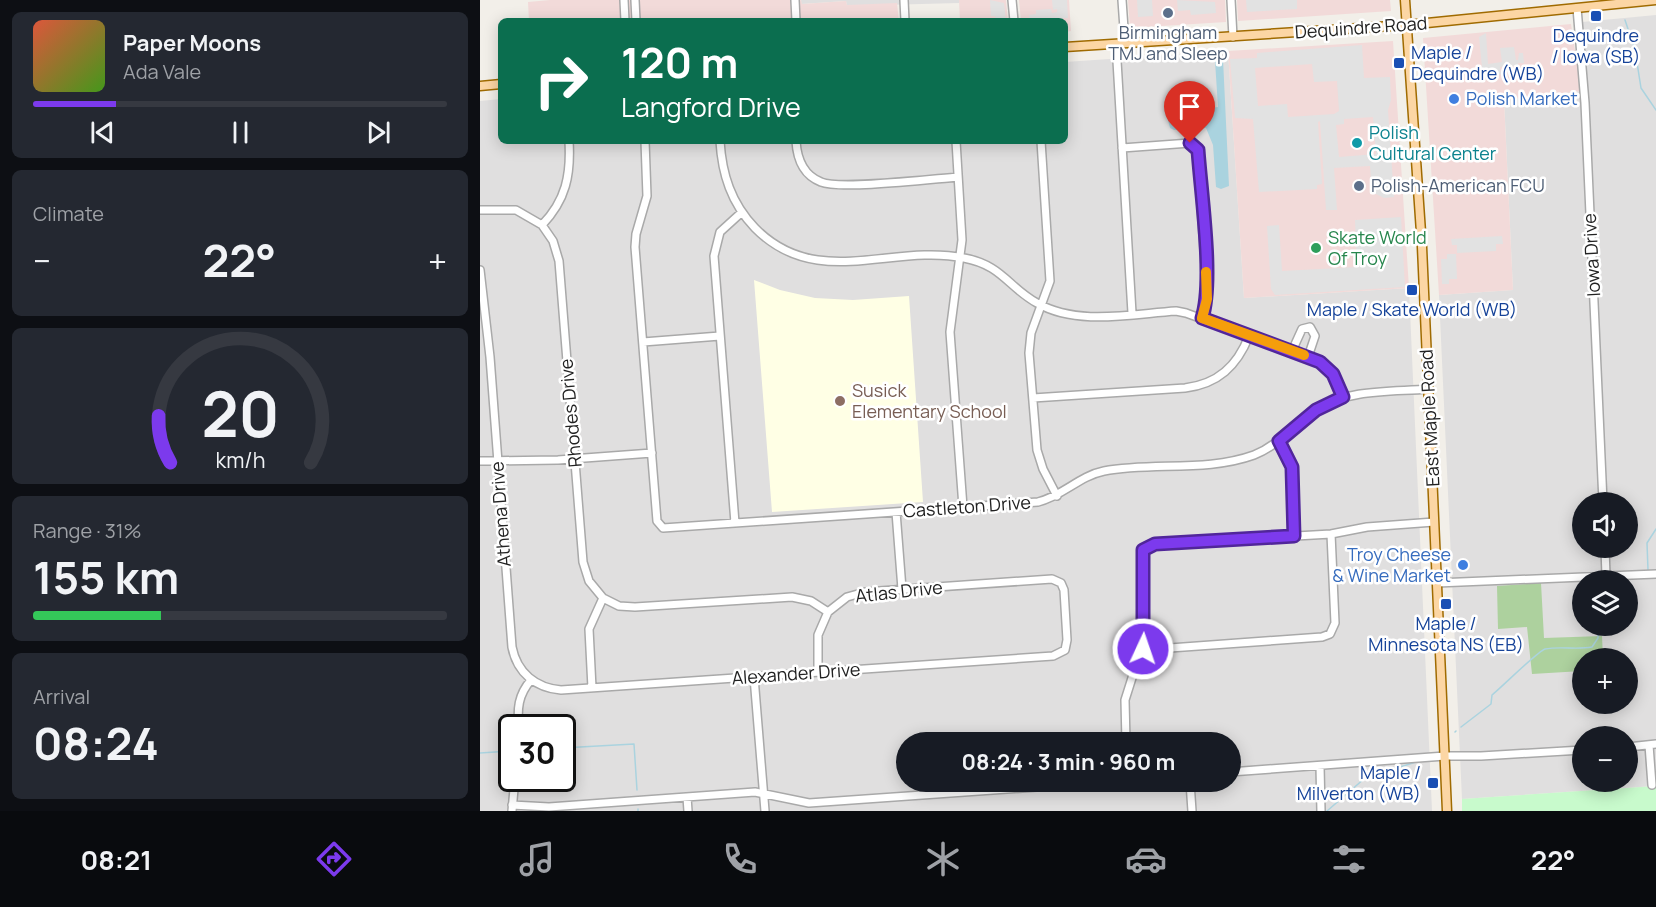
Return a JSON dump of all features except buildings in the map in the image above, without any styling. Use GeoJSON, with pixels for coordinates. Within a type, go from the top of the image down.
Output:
{"type":"FeatureCollection","features":[{"type":"Feature","properties":{"kind":"main road","name":"East Maple Road"},"geometry":{"type":"LineString","coordinates":[[1405,0],[1428,389],[1447,811]]}},
{"type":"Feature","properties":{"kind":"main road","name":"Dequindre Road"},"geometry":{"type":"LineString","coordinates":[[1068,47],[1407,26],[1656,0]]}},
{"type":"Feature","properties":{"kind":"main road"},"geometry":{"type":"LineString","coordinates":[[480,86],[498,84]]}},
{"type":"Feature","properties":{"kind":"street"},"geometry":{"type":"LineString","coordinates":[[624,0],[625,18]]}},
{"type":"Feature","properties":{"kind":"street"},"geometry":{"type":"LineString","coordinates":[[635,0],[636,18]]}},
{"type":"Feature","properties":{"kind":"street"},"geometry":{"type":"LineString","coordinates":[[795,0],[796,18]]}},
{"type":"Feature","properties":{"kind":"street"},"geometry":{"type":"LineString","coordinates":[[904,0],[905,18]]}},
{"type":"Feature","properties":{"kind":"street"},"geometry":{"type":"LineString","coordinates":[[1012,0],[1014,18]]}},
{"type":"Feature","properties":{"kind":"street"},"geometry":{"type":"LineString","coordinates":[[1122,0],[1120,44],[1122,148],[1132,314]]}},
{"type":"Feature","properties":{"kind":"street"},"geometry":{"type":"LineString","coordinates":[[1231,0],[1233,37]]}},
{"type":"Feature","properties":{"kind":"street","name":"Iowa Drive"},"geometry":{"type":"LineString","coordinates":[[1577,8],[1586,124],[1603,492]]}},
{"type":"Feature","properties":{"kind":"street"},"geometry":{"type":"LineString","coordinates":[[1122,148],[1190,143],[1197,147],[1207,292],[1202,318]]}},
{"type":"Feature","properties":{"kind":"street"},"geometry":{"type":"LineString","coordinates":[[480,210],[516,210],[542,225],[557,207],[565,190],[570,169],[569,144]]}},
{"type":"Feature","properties":{"kind":"street"},"geometry":{"type":"LineString","coordinates":[[480,461],[575,459],[652,453],[635,247],[636,234],[647,196],[645,144]]}},
{"type":"Feature","properties":{"kind":"street"},"geometry":{"type":"LineString","coordinates":[[720,144],[724,173],[742,212],[772,242],[804,258],[835,262],[960,257],[994,268],[1041,306],[1074,316],[1176,311],[1202,318],[1308,357],[1325,366],[1333,374],[1343,397]]}},
{"type":"Feature","properties":{"kind":"street"},"geometry":{"type":"LineString","coordinates":[[797,144],[804,169],[814,178],[828,184],[958,177]]}},
{"type":"Feature","properties":{"kind":"street"},"geometry":{"type":"LineString","coordinates":[[956,144],[962,235],[950,332],[963,507]]}},
{"type":"Feature","properties":{"kind":"street"},"geometry":{"type":"LineString","coordinates":[[1041,144],[1051,274],[1049,287],[1029,342],[1037,450],[1043,469],[1057,496]]}},
{"type":"Feature","properties":{"kind":"street"},"geometry":{"type":"LineString","coordinates":[[735,523],[715,245],[727,223],[742,212]]}},
{"type":"Feature","properties":{"kind":"street","name":"Rhodes Drive"},"geometry":{"type":"LineString","coordinates":[[542,225],[554,241],[559,261],[584,568],[593,588],[603,598]]}},
{"type":"Feature","properties":{"kind":"street","name":"Athena Drive"},"geometry":{"type":"LineString","coordinates":[[480,270],[485,307],[512,647],[517,664],[531,680]]}},
{"type":"Feature","properties":{"kind":"street"},"geometry":{"type":"LineString","coordinates":[[1293,351],[1302,329],[1311,327],[1315,336],[1308,357]]}},
{"type":"Feature","properties":{"kind":"street"},"geometry":{"type":"LineString","coordinates":[[643,342],[720,336]]}},
{"type":"Feature","properties":{"kind":"street"},"geometry":{"type":"LineString","coordinates":[[1033,398],[1203,384],[1231,367],[1249,336]]}},
{"type":"Feature","properties":{"kind":"street","name":"Castleton Drive"},"geometry":{"type":"LineString","coordinates":[[652,453],[659,526],[668,528],[1038,502],[1057,496],[1085,477],[1102,471],[1229,462],[1253,455],[1279,441],[1316,410],[1343,397],[1428,389]]}},
{"type":"Feature","properties":{"kind":"street"},"geometry":{"type":"LineString","coordinates":[[1279,441],[1292,467],[1294,536]]}},
{"type":"Feature","properties":{"kind":"street"},"geometry":{"type":"LineString","coordinates":[[896,512],[902,589]]}},
{"type":"Feature","properties":{"kind":"street"},"geometry":{"type":"LineString","coordinates":[[1125,732],[1125,700],[1143,646],[1141,559],[1143,550],[1155,544],[1330,534],[1366,527],[1434,522]]}},
{"type":"Feature","properties":{"kind":"street"},"geometry":{"type":"LineString","coordinates":[[1143,646],[1170,648],[1322,637],[1330,634],[1335,623],[1330,534]]}},
{"type":"Feature","properties":{"kind":"street"},"geometry":{"type":"LineString","coordinates":[[1638,575],[1656,574]]}},
{"type":"Feature","properties":{"kind":"street"},"geometry":{"type":"LineString","coordinates":[[1437,583],[1572,577]]}},
{"type":"Feature","properties":{"kind":"street","name":"Atlas Drive"},"geometry":{"type":"LineString","coordinates":[[828,612],[841,600],[856,593],[1049,579],[1061,583],[1065,593],[1067,640],[1062,653]]}},
{"type":"Feature","properties":{"kind":"street"},"geometry":{"type":"LineString","coordinates":[[592,688],[589,629],[603,598],[619,606],[634,607],[792,597],[812,602],[828,612],[818,635],[818,672]]}},
{"type":"Feature","properties":{"kind":"street","name":"Alexander Drive"},"geometry":{"type":"LineString","coordinates":[[531,680],[556,689],[592,688],[1053,656],[1062,653]]}},
{"type":"Feature","properties":{"kind":"street"},"geometry":{"type":"LineString","coordinates":[[754,677],[765,811]]}},
{"type":"Feature","properties":{"kind":"street"},"geometry":{"type":"LineString","coordinates":[[518,714],[521,694],[531,680]]}},
{"type":"Feature","properties":{"kind":"street"},"geometry":{"type":"LineString","coordinates":[[1638,746],[1653,745],[1652,785]]}},
{"type":"Feature","properties":{"kind":"street"},"geometry":{"type":"LineString","coordinates":[[1241,771],[1445,756],[1572,751]]}},
{"type":"Feature","properties":{"kind":"street"},"geometry":{"type":"LineString","coordinates":[[1320,766],[1321,811]]}},
{"type":"Feature","properties":{"kind":"street"},"geometry":{"type":"LineString","coordinates":[[514,792],[512,808],[589,807],[687,797],[764,793],[808,803],[964,792]]}},
{"type":"Feature","properties":{"kind":"street"},"geometry":{"type":"LineString","coordinates":[[1191,792],[1192,811]]}},
{"type":"Feature","properties":{"kind":"street"},"geometry":{"type":"LineString","coordinates":[[687,797],[688,811]]}},
{"type":"Feature","properties":{"kind":"shaded area"},"geometry":{"type":"Polygon","coordinates":[[[550,0],[801,0],[802,4],[846,1],[847,5],[897,3],[899,18],[529,18],[528,2],[550,0]]]}},
{"type":"Feature","properties":{"kind":"shaded area"},"geometry":{"type":"Polygon","coordinates":[[[801,0],[959,0],[959,3],[847,6],[846,1],[801,4],[801,0]]]}},
{"type":"Feature","properties":{"kind":"shaded area"},"geometry":{"type":"Polygon","coordinates":[[[959,0],[1006,0],[1008,18],[960,18],[959,0]]]}},
{"type":"Feature","properties":{"kind":"shaded area"},"geometry":{"type":"Polygon","coordinates":[[[990,0],[1004,3],[1006,18],[991,16],[990,0]]]}},
{"type":"Feature","properties":{"kind":"shaded area"},"geometry":{"type":"Polygon","coordinates":[[[1019,0],[1069,0],[1071,31],[1068,32],[1068,18],[1021,18],[1019,0]]]}},
{"type":"Feature","properties":{"kind":"shaded area"},"geometry":{"type":"Polygon","coordinates":[[[1052,0],[1067,0],[1068,18],[1030,18],[1029,15],[1036,14],[1036,10],[1051,9],[1052,13],[1057,12],[1057,9],[1053,10],[1052,0]]]}},
{"type":"Feature","properties":{"kind":"shaded area"},"geometry":{"type":"Polygon","coordinates":[[[1128,0],[1225,0],[1226,22],[1130,28],[1128,0]]]}},
{"type":"Feature","properties":{"kind":"shaded area"},"geometry":{"type":"Polygon","coordinates":[[[1137,0],[1152,0],[1153,16],[1138,17],[1137,0]]]}},
{"type":"Feature","properties":{"kind":"shaded area"},"geometry":{"type":"Polygon","coordinates":[[[1177,0],[1215,2],[1216,13],[1191,15],[1190,10],[1178,11],[1177,0]]]}},
{"type":"Feature","properties":{"kind":"shaded area"},"geometry":{"type":"Polygon","coordinates":[[[1237,0],[1390,0],[1391,11],[1238,21],[1237,0]]]}},
{"type":"Feature","properties":{"kind":"shaded area"},"geometry":{"type":"Polygon","coordinates":[[[1246,0],[1297,0],[1297,9],[1247,12],[1246,0]]]}},
{"type":"Feature","properties":{"kind":"shaded area"},"geometry":{"type":"Polygon","coordinates":[[[1656,15],[1656,786],[1638,787],[1638,726],[1572,726],[1572,792],[1462,799],[1439,295],[1513,290],[1504,99],[1581,91],[1582,22],[1656,15]]]}},
{"type":"Feature","properties":{"kind":"shaded area"},"geometry":{"type":"Polygon","coordinates":[[[1571,24],[1581,91],[1504,100],[1513,290],[1439,295],[1423,38],[1571,24]]]}},
{"type":"Feature","properties":{"kind":"shaded area"},"geometry":{"type":"Polygon","coordinates":[[[1486,33],[1488,64],[1502,62],[1500,48],[1514,47],[1516,60],[1518,60],[1519,53],[1523,53],[1524,63],[1518,63],[1518,66],[1500,67],[1501,74],[1496,75],[1497,79],[1487,79],[1487,75],[1483,77],[1479,37],[1486,33]]]}},
{"type":"Feature","properties":{"kind":"shaded area"},"geometry":{"type":"Polygon","coordinates":[[[1393,41],[1409,288],[1244,298],[1228,51],[1393,41]]]}},
{"type":"Feature","properties":{"kind":"shaded area"},"geometry":{"type":"Polygon","coordinates":[[[1362,45],[1364,78],[1390,77],[1391,100],[1388,110],[1394,197],[1384,198],[1372,192],[1370,166],[1334,168],[1337,210],[1326,210],[1320,121],[1318,122],[1322,184],[1317,185],[1317,189],[1259,192],[1253,119],[1235,118],[1230,59],[1257,58],[1257,53],[1362,45]],[[1312,64],[1255,68],[1258,106],[1287,104],[1288,117],[1334,114],[1339,111],[1337,81],[1314,82],[1312,64]],[[1373,117],[1344,119],[1344,124],[1336,125],[1339,157],[1376,154],[1373,117]]]}},
{"type":"Feature","properties":{"kind":"shaded area"},"geometry":{"type":"Polygon","coordinates":[[[1228,51],[1244,298],[1409,288],[1432,811],[480,811],[480,101],[498,99],[498,144],[1068,144],[1068,62],[1228,51]]]}},
{"type":"Feature","properties":{"kind":"shaded area"},"geometry":{"type":"Polygon","coordinates":[[[1401,217],[1405,287],[1275,295],[1271,289],[1267,226],[1279,225],[1282,271],[1357,267],[1355,220],[1401,217]]]}},
{"type":"Feature","properties":{"kind":"shaded area"},"geometry":{"type":"Polygon","coordinates":[[[1502,236],[1503,244],[1496,244],[1496,251],[1457,253],[1457,245],[1452,245],[1451,239],[1502,236]]]}},
{"type":"Feature","properties":{"kind":"shaded area"},"geometry":{"type":"Polygon","coordinates":[[[1447,254],[1456,254],[1457,279],[1449,279],[1449,284],[1442,284],[1441,259],[1447,259],[1447,254]]]}},
{"type":"Feature","properties":{"kind":"shaded area","name":"Susick Elementary School"},"geometry":{"type":"Polygon","coordinates":[[[754,280],[780,290],[815,298],[853,300],[909,296],[923,502],[772,512],[754,280]]]}},
{"type":"Feature","properties":{"kind":"green space"},"geometry":{"type":"Polygon","coordinates":[[[1541,583],[1544,638],[1602,636],[1603,648],[1572,648],[1572,672],[1532,674],[1527,627],[1498,629],[1497,586],[1541,583]]]}},
{"type":"Feature","properties":{"kind":"green space"},"geometry":{"type":"Polygon","coordinates":[[[1656,786],[1656,811],[1462,811],[1462,799],[1572,792],[1638,792],[1638,787],[1656,786]]]}},
{"type":"Feature","properties":{"kind":"water"},"geometry":{"type":"Polygon","coordinates":[[[1223,59],[1229,186],[1221,189],[1216,187],[1213,145],[1206,128],[1174,130],[1170,128],[1168,120],[1176,113],[1218,107],[1215,61],[1223,59]]]}},
{"type":"Feature","properties":{"kind":"waterway"},"geometry":{"type":"LineString","coordinates":[[1625,20],[1635,50],[1641,88],[1656,110]]}},
{"type":"Feature","properties":{"kind":"waterway"},"geometry":{"type":"LineString","coordinates":[[1648,570],[1647,543],[1656,529]]}},
{"type":"Feature","properties":{"kind":"waterway"},"geometry":{"type":"LineString","coordinates":[[1461,727],[1491,704],[1492,695],[1541,651],[1551,648],[1592,647],[1598,636]]}},
{"type":"Feature","properties":{"kind":"waterway"},"geometry":{"type":"LineString","coordinates":[[576,747],[634,744],[637,790]]}},
{"type":"Feature","properties":{"kind":"waterway"},"geometry":{"type":"LineString","coordinates":[[480,753],[498,752]]}},
{"type":"Feature","properties":{"kind":"waterway"},"geometry":{"type":"LineString","coordinates":[[1327,811],[1365,778],[1416,762]]}},
{"type":"Feature","properties":{"kind":"slow traffic"},"geometry":{"type":"LineString","coordinates":[[1206,272],[1207,299],[1202,318],[1304,355]]}},
{"type":"Feature","properties":{"kind":"place","name":"Birmingham TMJ and Sleep"},"geometry":{"type":"Point","coordinates":[1168,13]}},
{"type":"Feature","properties":{"kind":"place","name":"Dequindre / Iowa (SB)"},"geometry":{"type":"Point","coordinates":[1596,16]}},
{"type":"Feature","properties":{"kind":"place","name":"Maple / Dequindre (WB)"},"geometry":{"type":"Point","coordinates":[1399,63]}},
{"type":"Feature","properties":{"kind":"place","name":"Polish Market"},"geometry":{"type":"Point","coordinates":[1454,99]}},
{"type":"Feature","properties":{"kind":"place","name":"Polish Cultural Center"},"geometry":{"type":"Point","coordinates":[1357,143]}},
{"type":"Feature","properties":{"kind":"place","name":"Polish-American FCU"},"geometry":{"type":"Point","coordinates":[1359,186]}},
{"type":"Feature","properties":{"kind":"place","name":"Skate World Of Troy"},"geometry":{"type":"Point","coordinates":[1316,248]}},
{"type":"Feature","properties":{"kind":"place","name":"Maple / Skate World (WB)"},"geometry":{"type":"Point","coordinates":[1412,290]}},
{"type":"Feature","properties":{"kind":"place","name":"Susick Elementary School"},"geometry":{"type":"Point","coordinates":[840,401]}},
{"type":"Feature","properties":{"kind":"place","name":"Troy Cheese & Wine Market"},"geometry":{"type":"Point","coordinates":[1463,565]}},
{"type":"Feature","properties":{"kind":"place","name":"Maple / Minnesota NS (EB)"},"geometry":{"type":"Point","coordinates":[1446,604]}},
{"type":"Feature","properties":{"kind":"place","name":"Maple / Milverton (WB)"},"geometry":{"type":"Point","coordinates":[1433,783]}},
{"type":"Feature","properties":{"kind":"route"},"geometry":{"type":"LineString","coordinates":[[1143,649],[1141,559],[1143,550],[1155,544],[1294,536],[1292,467],[1279,441],[1305,417],[1343,397],[1333,374],[1320,362],[1202,318],[1207,292],[1198,150],[1190,143]]}}]}
